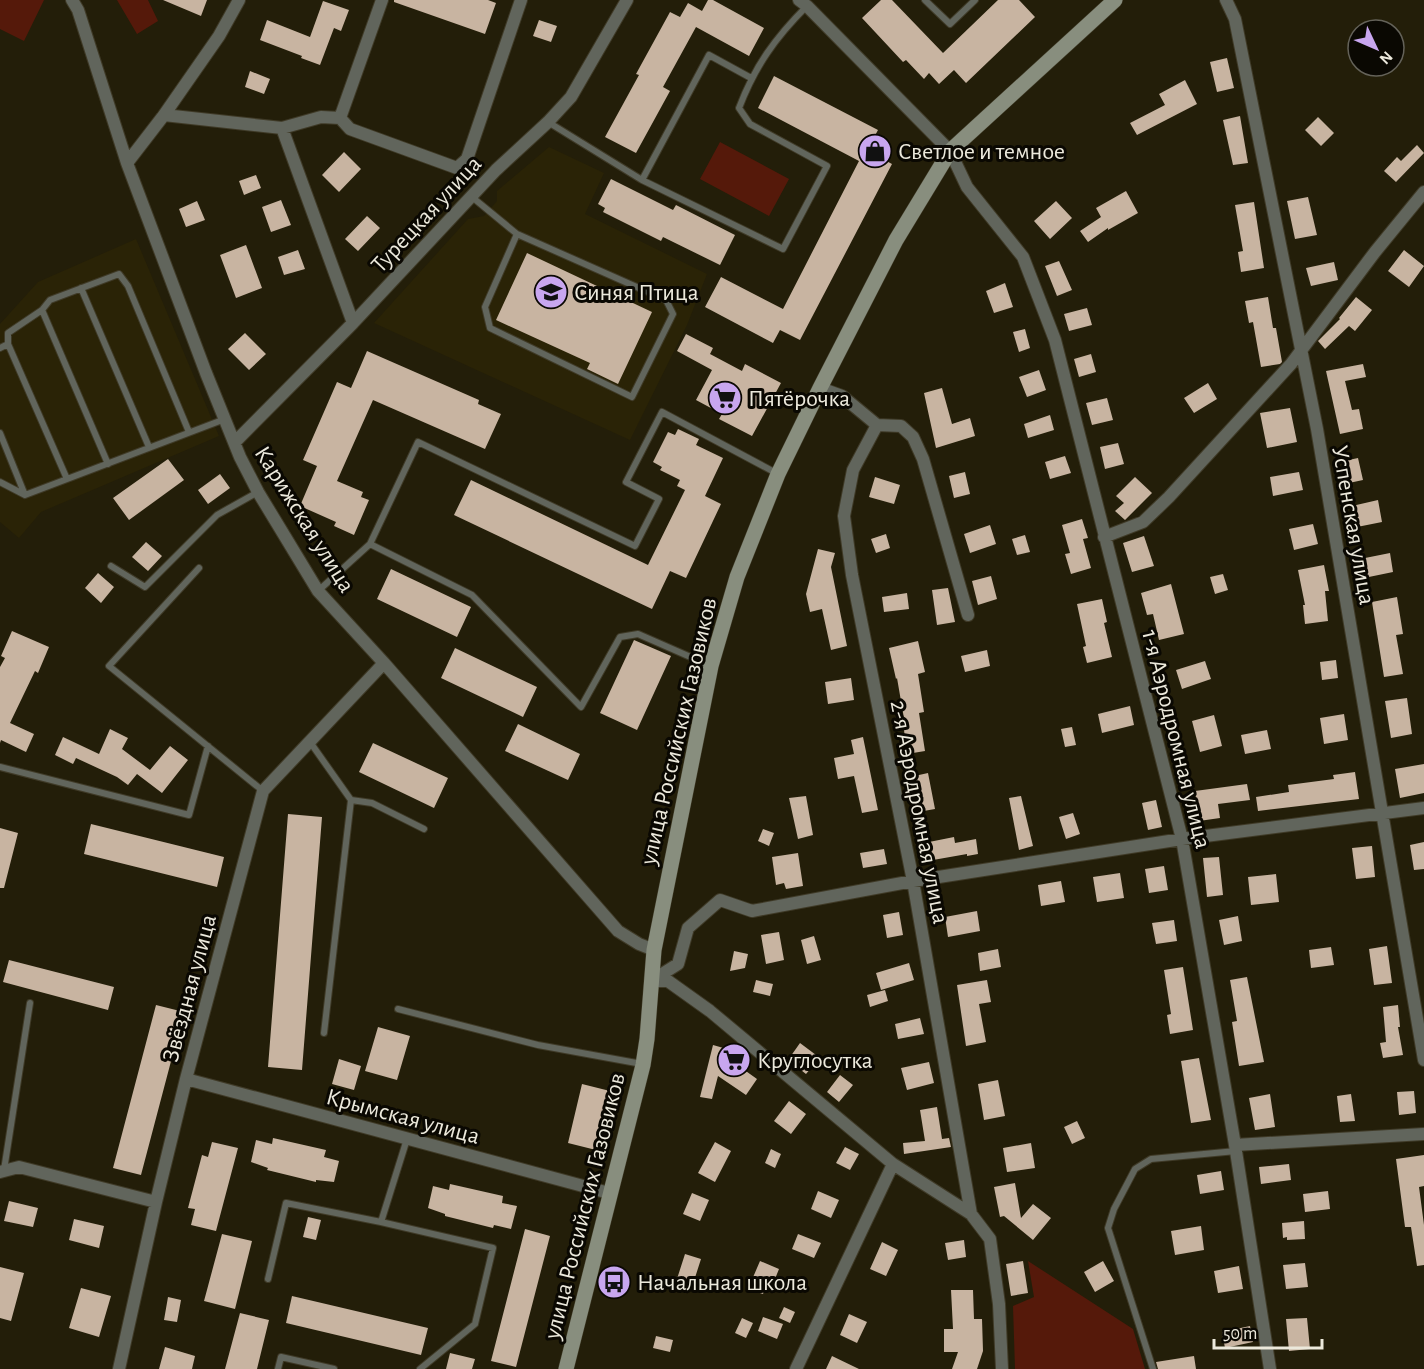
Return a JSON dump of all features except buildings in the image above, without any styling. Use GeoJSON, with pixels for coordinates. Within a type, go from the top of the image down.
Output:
{"type":"FeatureCollection","features":[{"type":"Feature","properties":{"kind":"main road","name":"улица Российских Газовиков"},"geometry":{"type":"LineString","coordinates":[[566,1369],[643,1065],[654,950],[711,666],[737,578],[778,474],[896,240],[950,151],[1115,0]]}},
{"type":"Feature","properties":{"kind":"street"},"geometry":{"type":"LineString","coordinates":[[127,163],[164,116],[219,36],[240,0]]}},
{"type":"Feature","properties":{"kind":"street"},"geometry":{"type":"LineString","coordinates":[[340,118],[382,0]]}},
{"type":"Feature","properties":{"kind":"street"},"geometry":{"type":"LineString","coordinates":[[164,116],[282,128],[321,117],[340,118],[350,129],[457,168],[466,159],[521,0]]}},
{"type":"Feature","properties":{"kind":"street","name":"Турецкая улица"},"geometry":{"type":"LineString","coordinates":[[235,442],[353,323],[496,170],[548,122],[571,97],[627,0]]}},
{"type":"Feature","properties":{"kind":"street","name":"Успенская улица"},"geometry":{"type":"LineString","coordinates":[[1226,0],[1234,19],[1317,429],[1424,1060]]}},
{"type":"Feature","properties":{"kind":"street","name":"1-я Аэродромная улица"},"geometry":{"type":"LineString","coordinates":[[803,3],[950,151],[967,187],[1023,257],[1055,340],[1182,839],[1236,1148],[1270,1369]]}},
{"type":"Feature","properties":{"kind":"street","name":"Карижская улица"},"geometry":{"type":"LineString","coordinates":[[75,5],[127,163],[240,457],[258,492],[318,591],[384,663],[618,931],[654,950]]}},
{"type":"Feature","properties":{"kind":"street"},"geometry":{"type":"LineString","coordinates":[[282,128],[353,323]]}},
{"type":"Feature","properties":{"kind":"street"},"geometry":{"type":"LineString","coordinates":[[1104,537],[1143,522],[1169,497],[1301,351],[1375,252],[1424,192]]}},
{"type":"Feature","properties":{"kind":"street"},"geometry":{"type":"LineString","coordinates":[[820,388],[842,396],[877,425],[901,426],[913,437],[923,459],[968,615]]}},
{"type":"Feature","properties":{"kind":"street","name":"2-я Аэродромная улица"},"geometry":{"type":"LineString","coordinates":[[877,425],[853,470],[844,516],[852,575],[913,880],[971,1214]]}},
{"type":"Feature","properties":{"kind":"street","name":"Звёздная улица"},"geometry":{"type":"LineString","coordinates":[[119,1369],[186,1079],[263,790],[384,663]]}},
{"type":"Feature","properties":{"kind":"street"},"geometry":{"type":"LineString","coordinates":[[651,981],[678,964],[688,928],[720,900],[752,911],[913,880],[1182,839],[1424,808]]}},
{"type":"Feature","properties":{"kind":"street"},"geometry":{"type":"LineString","coordinates":[[651,981],[668,981],[710,1011],[893,1164],[971,1214],[990,1239],[999,1308],[1002,1369]]}},
{"type":"Feature","properties":{"kind":"street","name":"Крымская улица"},"geometry":{"type":"LineString","coordinates":[[186,1079],[609,1193]]}},
{"type":"Feature","properties":{"kind":"street"},"geometry":{"type":"LineString","coordinates":[[1236,1148],[1424,1134]]}},
{"type":"Feature","properties":{"kind":"street"},"geometry":{"type":"LineString","coordinates":[[796,1369],[893,1164]]}},
{"type":"Feature","properties":{"kind":"street"},"geometry":{"type":"LineString","coordinates":[[2,1171],[19,1167],[156,1202]]}},
{"type":"Feature","properties":{"kind":"lane"},"geometry":{"type":"LineString","coordinates":[[925,0],[950,24],[975,0]]}},
{"type":"Feature","properties":{"kind":"lane"},"geometry":{"type":"LineString","coordinates":[[548,122],[642,180],[783,249],[827,166],[750,124],[739,108],[751,78],[803,3]]}},
{"type":"Feature","properties":{"kind":"lane"},"geometry":{"type":"LineString","coordinates":[[642,180],[709,54],[751,78]]}},
{"type":"Feature","properties":{"kind":"lane"},"geometry":{"type":"LineString","coordinates":[[472,197],[517,234],[666,300],[673,314],[632,397],[490,328],[485,307],[517,234]]}},
{"type":"Feature","properties":{"kind":"lane"},"geometry":{"type":"LineString","coordinates":[[67,478],[8,344],[8,333],[42,310],[50,300],[81,288],[119,274],[128,286],[189,432]]}},
{"type":"Feature","properties":{"kind":"lane"},"geometry":{"type":"LineString","coordinates":[[81,288],[149,447]]}},
{"type":"Feature","properties":{"kind":"lane"},"geometry":{"type":"LineString","coordinates":[[42,310],[108,464]]}},
{"type":"Feature","properties":{"kind":"lane"},"geometry":{"type":"LineString","coordinates":[[0,348],[8,344]]}},
{"type":"Feature","properties":{"kind":"lane"},"geometry":{"type":"LineString","coordinates":[[318,591],[370,544],[418,442],[635,546],[659,499],[626,482],[662,412],[778,474]]}},
{"type":"Feature","properties":{"kind":"lane"},"geometry":{"type":"LineString","coordinates":[[0,482],[25,495],[225,419]]}},
{"type":"Feature","properties":{"kind":"lane"},"geometry":{"type":"LineString","coordinates":[[0,432],[25,495]]}},
{"type":"Feature","properties":{"kind":"lane"},"geometry":{"type":"LineString","coordinates":[[111,566],[145,587],[218,515],[258,492]]}},
{"type":"Feature","properties":{"kind":"lane"},"geometry":{"type":"LineString","coordinates":[[370,544],[472,595],[581,707],[620,637],[638,634],[711,666]]}},
{"type":"Feature","properties":{"kind":"lane"},"geometry":{"type":"LineString","coordinates":[[199,568],[109,666],[263,790]]}},
{"type":"Feature","properties":{"kind":"lane"},"geometry":{"type":"LineString","coordinates":[[309,741],[351,800],[324,1033]]}},
{"type":"Feature","properties":{"kind":"lane"},"geometry":{"type":"LineString","coordinates":[[0,767],[189,815],[208,746]]}},
{"type":"Feature","properties":{"kind":"lane"},"geometry":{"type":"LineString","coordinates":[[351,800],[372,803],[424,829]]}},
{"type":"Feature","properties":{"kind":"lane"},"geometry":{"type":"LineString","coordinates":[[2,1171],[30,1003]]}},
{"type":"Feature","properties":{"kind":"lane"},"geometry":{"type":"LineString","coordinates":[[398,1009],[538,1045],[643,1065]]}},
{"type":"Feature","properties":{"kind":"lane"},"geometry":{"type":"LineString","coordinates":[[381,1222],[407,1139]]}},
{"type":"Feature","properties":{"kind":"lane"},"geometry":{"type":"LineString","coordinates":[[1153,1369],[1108,1228],[1114,1209],[1135,1169],[1151,1159],[1236,1148]]}},
{"type":"Feature","properties":{"kind":"lane"},"geometry":{"type":"LineString","coordinates":[[268,1279],[286,1203],[493,1248],[475,1324],[420,1369]]}},
{"type":"Feature","properties":{"kind":"lane"},"geometry":{"type":"LineString","coordinates":[[278,1369],[280,1357],[334,1369]]}},
{"type":"Feature","properties":{"kind":"shaded area"},"geometry":{"type":"Polygon","coordinates":[[[0,0],[44,0],[24,41],[0,29],[0,0]]]}},
{"type":"Feature","properties":{"kind":"shaded area"},"geometry":{"type":"Polygon","coordinates":[[[117,0],[148,0],[158,21],[137,34],[117,0]]]}},
{"type":"Feature","properties":{"kind":"shaded area"},"geometry":{"type":"Polygon","coordinates":[[[720,142],[789,179],[769,216],[700,179],[720,142]]]}},
{"type":"Feature","properties":{"kind":"shaded area","name":"Синяя Птица"},"geometry":{"type":"Polygon","coordinates":[[[549,147],[604,173],[585,214],[707,274],[687,325],[630,440],[374,323],[468,219],[484,216],[497,201],[497,191],[549,147]]]}},
{"type":"Feature","properties":{"kind":"shaded area"},"geometry":{"type":"Polygon","coordinates":[[[136,239],[219,436],[41,512],[19,538],[0,522],[0,324],[38,282],[136,239]]]}},
{"type":"Feature","properties":{"kind":"shaded area"},"geometry":{"type":"Polygon","coordinates":[[[1028,1261],[1133,1329],[1145,1369],[1015,1369],[1013,1306],[1034,1297],[1028,1261]]]}},
{"type":"Feature","properties":{"kind":"place","name":"Светлое и темное"},"geometry":{"type":"Point","coordinates":[875,151]}},
{"type":"Feature","properties":{"kind":"place","name":"Синяя Птица"},"geometry":{"type":"Point","coordinates":[551,292]}},
{"type":"Feature","properties":{"kind":"place","name":"Пятёрочка"},"geometry":{"type":"Point","coordinates":[725,398]}},
{"type":"Feature","properties":{"kind":"place","name":"Круглосутка"},"geometry":{"type":"Point","coordinates":[734,1060]}},
{"type":"Feature","properties":{"kind":"place","name":"Начальная школа"},"geometry":{"type":"Point","coordinates":[614,1282]}}]}
